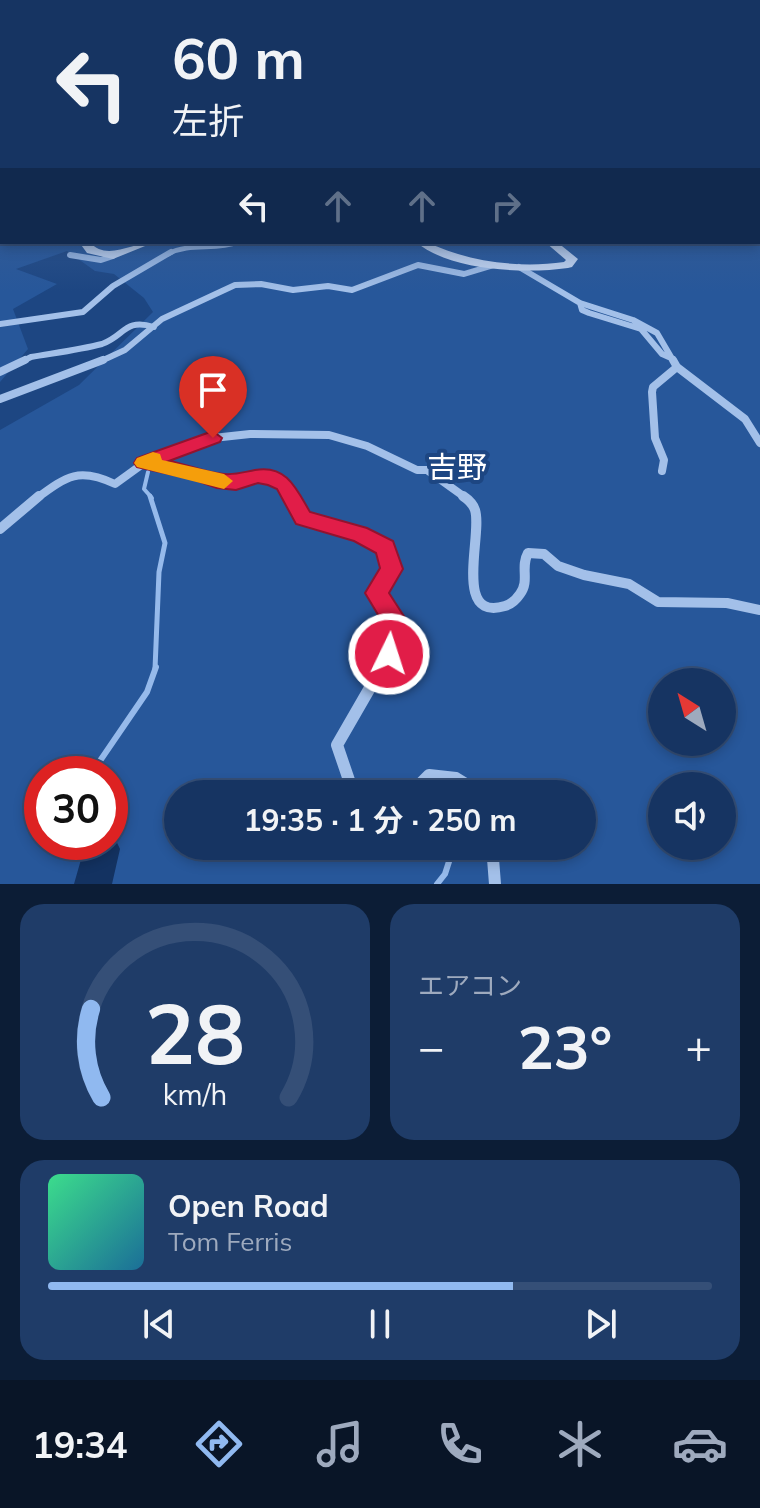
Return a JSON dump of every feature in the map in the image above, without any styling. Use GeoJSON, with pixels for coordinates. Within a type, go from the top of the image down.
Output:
{"type":"FeatureCollection","features":[{"type":"Feature","properties":{"kind":"main road"},"geometry":{"type":"LineString","coordinates":[[86,244],[91,251],[113,256],[145,244]]}},
{"type":"Feature","properties":{"kind":"main road"},"geometry":{"type":"LineString","coordinates":[[425,244],[450,256],[519,267],[568,265],[572,259],[553,244]]}},
{"type":"Feature","properties":{"kind":"street"},"geometry":{"type":"LineString","coordinates":[[0,324],[83,312],[113,286],[173,251],[183,247],[231,244]]}},
{"type":"Feature","properties":{"kind":"street"},"geometry":{"type":"LineString","coordinates":[[70,255],[101,260],[113,256]]}},
{"type":"Feature","properties":{"kind":"street"},"geometry":{"type":"LineString","coordinates":[[0,399],[41,381],[73,374],[125,350],[162,319],[240,284],[293,290],[328,286],[352,290],[418,265],[464,274],[496,263]]}},
{"type":"Feature","properties":{"kind":"street"},"geometry":{"type":"LineString","coordinates":[[519,267],[580,303],[646,326],[657,333],[674,363],[745,419],[760,443]]}},
{"type":"Feature","properties":{"kind":"street"},"geometry":{"type":"LineString","coordinates":[[0,372],[31,357],[105,343],[128,326],[140,323],[154,327]]}},
{"type":"Feature","properties":{"kind":"street"},"geometry":{"type":"LineString","coordinates":[[662,471],[664,460],[655,438],[652,392],[674,363]]}},
{"type":"Feature","properties":{"kind":"street"},"geometry":{"type":"LineString","coordinates":[[0,529],[18,509],[48,493],[66,478],[83,473],[115,484],[144,463],[213,438],[250,434],[329,435],[367,446],[417,470],[427,470],[469,500],[475,509],[477,523],[472,582],[476,596],[484,605],[497,608],[511,604],[522,592],[526,579],[523,562],[528,553],[544,554],[558,566],[584,575],[629,584],[658,602],[727,603],[760,610]]}},
{"type":"Feature","properties":{"kind":"street"},"geometry":{"type":"LineString","coordinates":[[144,463],[195,473],[217,481],[236,482],[258,476],[272,478],[284,484],[303,518],[360,534],[385,548],[392,569],[376,593],[395,621],[394,634],[389,654],[337,745],[349,780]]}},
{"type":"Feature","properties":{"kind":"street"},"geometry":{"type":"LineString","coordinates":[[424,780],[429,775],[459,780]]}},
{"type":"Feature","properties":{"kind":"street"},"geometry":{"type":"LineString","coordinates":[[493,860],[495,884]]}},
{"type":"Feature","properties":{"kind":"shaded area"},"geometry":{"type":"Polygon","coordinates":[[[0,244],[760,244],[760,884],[0,884],[0,430],[79,385],[153,312],[144,298],[114,274],[95,271],[67,251],[16,269],[57,284],[13,309],[28,349],[0,382],[0,244]]]}},
{"type":"Feature","properties":{"kind":"waterway"},"geometry":{"type":"LineString","coordinates":[[148,472],[144,489],[152,498]]}},
{"type":"Feature","properties":{"kind":"waterway"},"geometry":{"type":"LineString","coordinates":[[150,496],[165,543],[159,572],[155,669]]}},
{"type":"Feature","properties":{"kind":"waterway"},"geometry":{"type":"LineString","coordinates":[[103,756],[147,692],[156,667]]}},
{"type":"Feature","properties":{"kind":"waterway"},"geometry":{"type":"LineString","coordinates":[[93,884],[99,860]]}},
{"type":"Feature","properties":{"kind":"waterway"},"geometry":{"type":"LineString","coordinates":[[437,884],[445,874],[450,860]]}},
{"type":"Feature","properties":{"kind":"slow traffic"},"geometry":{"type":"LineString","coordinates":[[153,459],[144,463],[224,481]]}},
{"type":"Feature","properties":{"kind":"district","name":"吉野"},"geometry":{"type":"Point","coordinates":[457,467]}},
{"type":"Feature","properties":{"kind":"route"},"geometry":{"type":"LineString","coordinates":[[213,438],[144,463],[195,473],[217,481],[236,482],[258,476],[272,478],[284,484],[303,518],[360,534],[385,548],[392,569],[376,593],[395,621],[389,654]]}}]}
